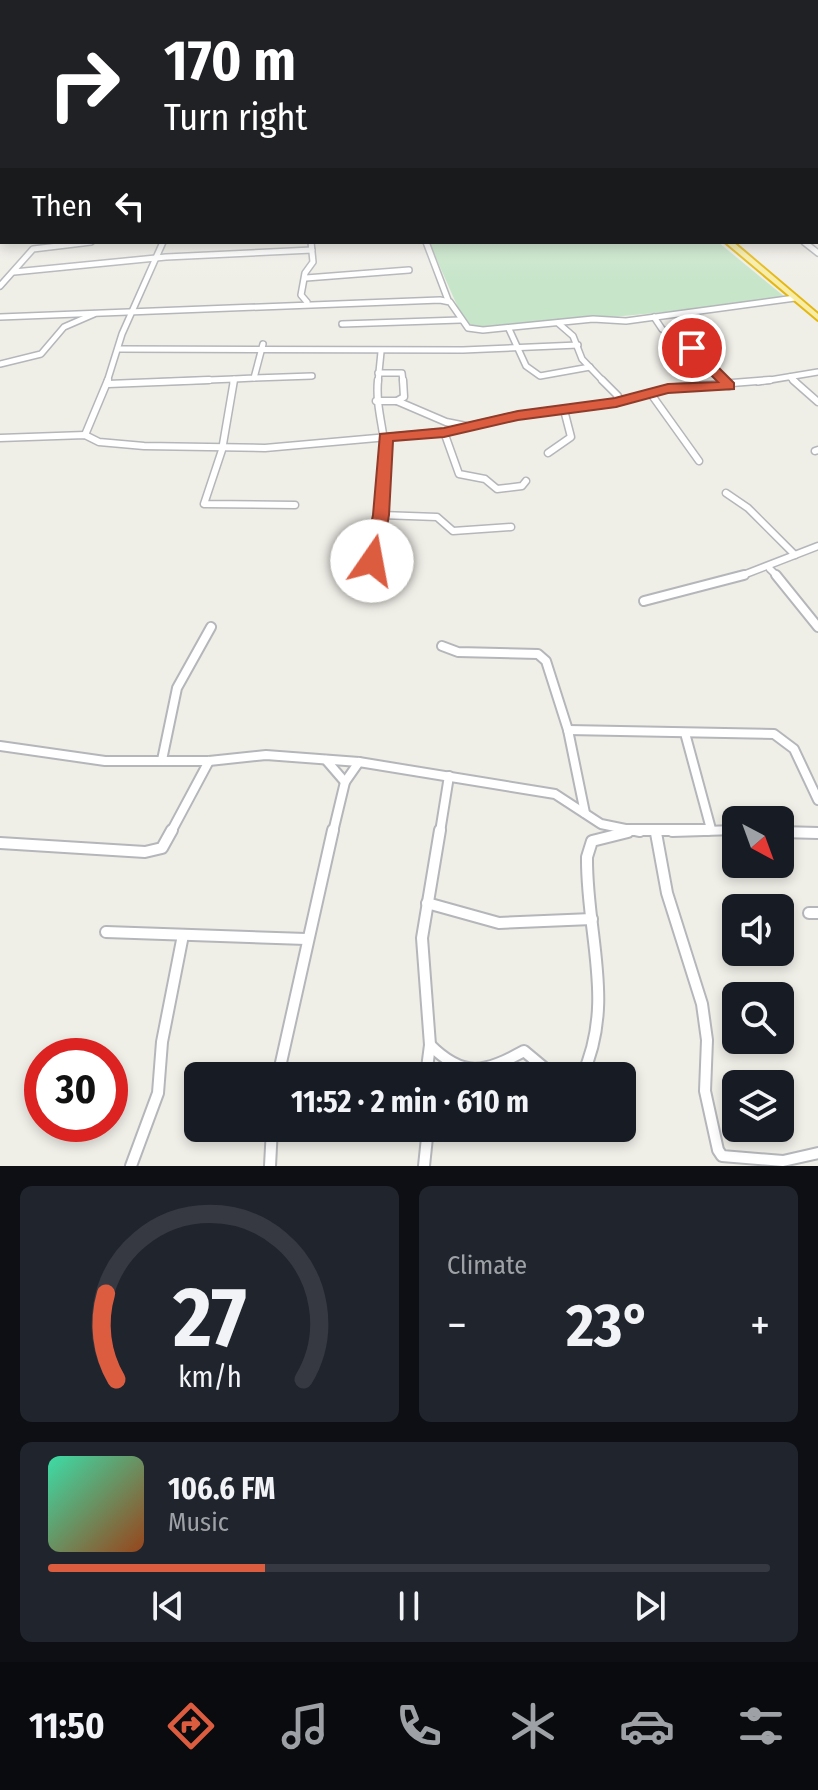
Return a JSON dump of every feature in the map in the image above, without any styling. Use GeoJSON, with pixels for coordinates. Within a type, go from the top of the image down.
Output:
{"type":"FeatureCollection","features":[{"type":"Feature","properties":{"kind":"highway"},"geometry":{"type":"LineString","coordinates":[[731,244],[818,318]]}},
{"type":"Feature","properties":{"kind":"street"},"geometry":{"type":"LineString","coordinates":[[0,286],[36,247],[69,244]]}},
{"type":"Feature","properties":{"kind":"street"},"geometry":{"type":"LineString","coordinates":[[85,435],[162,244]]}},
{"type":"Feature","properties":{"kind":"street"},"geometry":{"type":"LineString","coordinates":[[309,304],[301,295],[313,262],[311,244]]}},
{"type":"Feature","properties":{"kind":"street"},"geometry":{"type":"LineString","coordinates":[[427,244],[448,300],[468,328],[509,329],[654,317],[795,298]]}},
{"type":"Feature","properties":{"kind":"street"},"geometry":{"type":"LineString","coordinates":[[14,272],[157,259],[312,250]]}},
{"type":"Feature","properties":{"kind":"street"},"geometry":{"type":"LineString","coordinates":[[306,278],[409,270]]}},
{"type":"Feature","properties":{"kind":"street"},"geometry":{"type":"LineString","coordinates":[[0,317],[448,300]]}},
{"type":"Feature","properties":{"kind":"street"},"geometry":{"type":"LineString","coordinates":[[0,364],[41,354],[64,327],[96,313]]}},
{"type":"Feature","properties":{"kind":"street"},"geometry":{"type":"LineString","coordinates":[[654,317],[658,325],[692,348],[729,386]]}},
{"type":"Feature","properties":{"kind":"street"},"geometry":{"type":"LineString","coordinates":[[342,324],[460,320]]}},
{"type":"Feature","properties":{"kind":"street"},"geometry":{"type":"LineString","coordinates":[[558,323],[578,345],[582,359],[618,396],[616,403]]}},
{"type":"Feature","properties":{"kind":"street"},"geometry":{"type":"LineString","coordinates":[[509,329],[526,366],[540,376],[590,367]]}},
{"type":"Feature","properties":{"kind":"street"},"geometry":{"type":"LineString","coordinates":[[483,330],[493,348]]}},
{"type":"Feature","properties":{"kind":"street"},"geometry":{"type":"LineString","coordinates":[[118,349],[263,344],[381,352],[519,350],[578,345]]}},
{"type":"Feature","properties":{"kind":"street"},"geometry":{"type":"LineString","coordinates":[[254,378],[263,344]]}},
{"type":"Feature","properties":{"kind":"street"},"geometry":{"type":"LineString","coordinates":[[372,561],[381,515],[385,437],[376,401],[381,352]]}},
{"type":"Feature","properties":{"kind":"street"},"geometry":{"type":"LineString","coordinates":[[0,438],[85,435],[107,443],[222,450],[385,437],[444,432],[616,403],[680,387],[729,386],[818,372]]}},
{"type":"Feature","properties":{"kind":"street"},"geometry":{"type":"LineString","coordinates":[[378,373],[402,373],[404,397],[397,401]]}},
{"type":"Feature","properties":{"kind":"street"},"geometry":{"type":"LineString","coordinates":[[108,384],[312,376]]}},
{"type":"Feature","properties":{"kind":"street"},"geometry":{"type":"LineString","coordinates":[[790,377],[818,402]]}},
{"type":"Feature","properties":{"kind":"street"},"geometry":{"type":"LineString","coordinates":[[234,379],[222,450],[204,504],[295,505]]}},
{"type":"Feature","properties":{"kind":"street"},"geometry":{"type":"LineString","coordinates":[[651,394],[699,461]]}},
{"type":"Feature","properties":{"kind":"street"},"geometry":{"type":"LineString","coordinates":[[376,401],[397,401],[446,422],[469,426]]}},
{"type":"Feature","properties":{"kind":"street"},"geometry":{"type":"LineString","coordinates":[[548,453],[571,437],[564,410]]}},
{"type":"Feature","properties":{"kind":"street"},"geometry":{"type":"LineString","coordinates":[[444,432],[459,474],[485,479],[497,489],[522,486],[526,481]]}},
{"type":"Feature","properties":{"kind":"street"},"geometry":{"type":"LineString","coordinates":[[726,493],[749,505],[783,547],[795,555]]}},
{"type":"Feature","properties":{"kind":"street"},"geometry":{"type":"LineString","coordinates":[[381,515],[437,517],[453,531],[511,527]]}},
{"type":"Feature","properties":{"kind":"street"},"geometry":{"type":"LineString","coordinates":[[644,601],[686,594],[770,569],[818,546]]}},
{"type":"Feature","properties":{"kind":"street"},"geometry":{"type":"LineString","coordinates":[[770,569],[798,598],[818,627]]}},
{"type":"Feature","properties":{"kind":"street"},"geometry":{"type":"LineString","coordinates":[[162,760],[177,688],[211,627]]}},
{"type":"Feature","properties":{"kind":"street"},"geometry":{"type":"LineString","coordinates":[[442,646],[458,652],[538,654],[546,661],[554,678],[568,730],[585,813]]}},
{"type":"Feature","properties":{"kind":"street"},"geometry":{"type":"LineString","coordinates":[[568,730],[774,734],[794,749],[818,800]]}},
{"type":"Feature","properties":{"kind":"street"},"geometry":{"type":"LineString","coordinates":[[685,733],[711,829]]}},
{"type":"Feature","properties":{"kind":"street"},"geometry":{"type":"LineString","coordinates":[[0,746],[105,761],[209,761],[266,755],[359,762],[555,794],[608,827],[631,832],[722,829]]}},
{"type":"Feature","properties":{"kind":"street"},"geometry":{"type":"LineString","coordinates":[[326,760],[345,782]]}},
{"type":"Feature","properties":{"kind":"street"},"geometry":{"type":"LineString","coordinates":[[0,843],[145,852],[162,848],[209,761]]}},
{"type":"Feature","properties":{"kind":"street"},"geometry":{"type":"LineString","coordinates":[[281,1062],[306,939],[345,782],[359,762]]}},
{"type":"Feature","properties":{"kind":"street"},"geometry":{"type":"LineString","coordinates":[[428,1062],[430,1045],[422,961],[427,903],[449,776]]}},
{"type":"Feature","properties":{"kind":"street"},"geometry":{"type":"LineString","coordinates":[[589,1062],[595,1049],[600,995],[586,862],[592,841],[631,832]]}},
{"type":"Feature","properties":{"kind":"street"},"geometry":{"type":"LineString","coordinates":[[794,832],[818,833]]}},
{"type":"Feature","properties":{"kind":"street"},"geometry":{"type":"LineString","coordinates":[[656,833],[667,893],[702,1004],[707,1040],[705,1091],[718,1150],[722,1156],[774,1162],[807,1159],[818,1153]]}},
{"type":"Feature","properties":{"kind":"street"},"geometry":{"type":"LineString","coordinates":[[427,903],[499,923],[592,919]]}},
{"type":"Feature","properties":{"kind":"street"},"geometry":{"type":"LineString","coordinates":[[106,932],[306,939]]}},
{"type":"Feature","properties":{"kind":"street"},"geometry":{"type":"LineString","coordinates":[[131,1166],[158,1093],[162,1042],[183,935]]}},
{"type":"Feature","properties":{"kind":"street"},"geometry":{"type":"LineString","coordinates":[[430,1045],[445,1062]]}},
{"type":"Feature","properties":{"kind":"street"},"geometry":{"type":"LineString","coordinates":[[505,1062],[524,1051],[537,1062]]}},
{"type":"Feature","properties":{"kind":"street"},"geometry":{"type":"LineString","coordinates":[[270,1166],[271,1142]]}},
{"type":"Feature","properties":{"kind":"street"},"geometry":{"type":"LineString","coordinates":[[424,1166],[427,1142]]}},
{"type":"Feature","properties":{"kind":"green space"},"geometry":{"type":"Polygon","coordinates":[[[430,244],[720,244],[786,298],[481,329],[464,321],[430,244]]]}},
{"type":"Feature","properties":{"kind":"route"},"geometry":{"type":"LineString","coordinates":[[372,561],[386,468],[385,437],[444,432],[518,415],[616,403],[668,388],[729,386],[692,348]]}}]}
